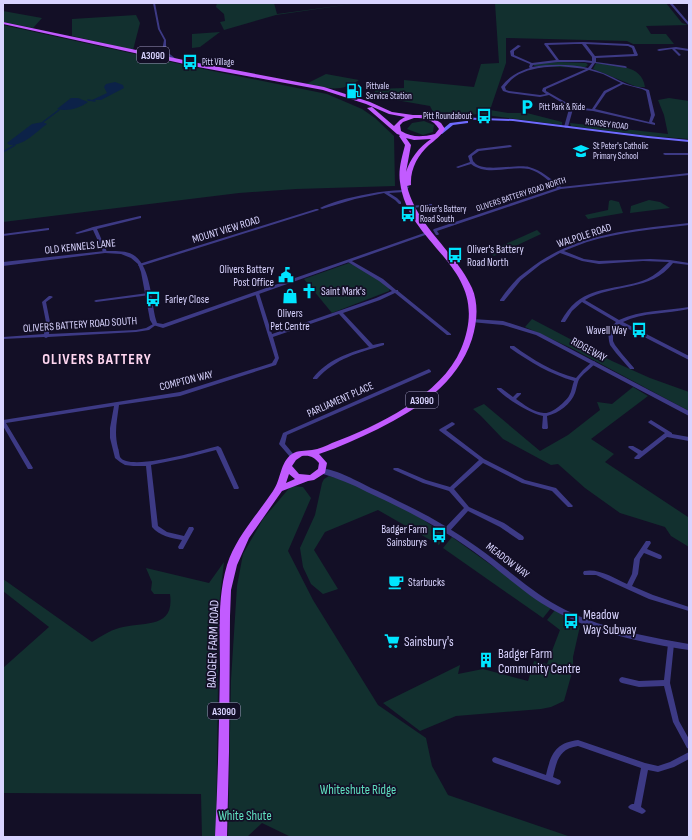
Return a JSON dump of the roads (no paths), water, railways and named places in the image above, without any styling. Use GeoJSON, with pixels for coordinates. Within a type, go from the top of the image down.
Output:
{"type":"FeatureCollection","features":[{"type":"Feature","properties":{"kind":"main road","name":"A3090"},"geometry":{"type":"LineString","coordinates":[[3,23],[324,90],[394,114],[412,117]]}},
{"type":"Feature","properties":{"kind":"main road","name":"A3090"},"geometry":{"type":"LineString","coordinates":[[321,458],[337,446],[399,415],[422,401],[437,388],[447,378],[462,356],[473,321],[472,303],[468,288],[451,260],[415,214],[404,191],[402,177],[408,145],[400,134],[378,113],[359,101]]}},
{"type":"Feature","properties":{"kind":"main road"},"geometry":{"type":"LineString","coordinates":[[407,182],[410,169],[415,158],[439,134],[442,129],[440,124],[425,117],[412,117],[400,122],[397,125],[400,134],[409,139],[422,140],[439,134]]}},
{"type":"Feature","properties":{"kind":"main road","name":"ROMSEY ROAD"},"geometry":{"type":"LineString","coordinates":[[425,117],[470,118],[524,122],[689,141]]}},
{"type":"Feature","properties":{"kind":"main road","name":"ROMSEY ROAD"},"geometry":{"type":"LineString","coordinates":[[439,134],[452,124],[461,122],[524,122]]}},
{"type":"Feature","properties":{"kind":"main road","name":"A3090"},"geometry":{"type":"LineString","coordinates":[[407,182],[412,207]]}},
{"type":"Feature","properties":{"kind":"main road","name":"A3090"},"geometry":{"type":"LineString","coordinates":[[310,453],[337,446]]}},
{"type":"Feature","properties":{"kind":"main road"},"geometry":{"type":"LineString","coordinates":[[310,453],[321,458],[323,463],[322,471],[311,478],[297,477],[288,467],[289,463],[294,457],[298,454],[310,453]]}},
{"type":"Feature","properties":{"kind":"main road","name":"BADGER FARM ROAD"},"geometry":{"type":"LineString","coordinates":[[221,837],[225,621],[229,576],[236,554],[245,538],[279,489],[288,467]]}},
{"type":"Feature","properties":{"kind":"main road"},"geometry":{"type":"LineString","coordinates":[[279,489],[305,478]]}},
{"type":"Feature","properties":{"kind":"street"},"geometry":{"type":"LineString","coordinates":[[154,3],[159,29],[165,40],[164,51],[157,56]]}},
{"type":"Feature","properties":{"kind":"street"},"geometry":{"type":"LineString","coordinates":[[670,3],[689,25]]}},
{"type":"Feature","properties":{"kind":"street"},"geometry":{"type":"LineString","coordinates":[[558,61],[546,44],[583,43],[628,45],[633,47],[636,55],[594,57]]}},
{"type":"Feature","properties":{"kind":"street"},"geometry":{"type":"LineString","coordinates":[[519,46],[512,51],[513,56],[532,65],[589,69],[603,73],[624,84],[648,91],[652,124],[593,110],[571,108],[564,101],[544,91],[544,89],[589,69],[594,62],[594,57],[583,43]]}},
{"type":"Feature","properties":{"kind":"street"},"geometry":{"type":"LineString","coordinates":[[673,49],[679,55]]}},
{"type":"Feature","properties":{"kind":"street"},"geometry":{"type":"LineString","coordinates":[[659,50],[689,50]]}},
{"type":"Feature","properties":{"kind":"street"},"geometry":{"type":"LineString","coordinates":[[164,51],[175,60]]}},
{"type":"Feature","properties":{"kind":"street"},"geometry":{"type":"LineString","coordinates":[[549,94],[535,96],[510,92],[503,88],[512,76],[532,65],[558,61],[594,62],[625,67]]}},
{"type":"Feature","properties":{"kind":"street"},"geometry":{"type":"LineString","coordinates":[[593,110],[605,92],[624,84]]}},
{"type":"Feature","properties":{"kind":"street"},"geometry":{"type":"LineString","coordinates":[[566,127],[571,108]]}},
{"type":"Feature","properties":{"kind":"street"},"geometry":{"type":"LineString","coordinates":[[510,146],[484,149],[474,152],[469,158],[472,163],[489,170],[520,167],[533,169],[560,188]]}},
{"type":"Feature","properties":{"kind":"street"},"geometry":{"type":"LineString","coordinates":[[665,154],[689,154]]}},
{"type":"Feature","properties":{"kind":"street"},"geometry":{"type":"LineString","coordinates":[[458,167],[472,163]]}},
{"type":"Feature","properties":{"kind":"street","name":"OLIVERS BATTERY ROAD NORTH"},"geometry":{"type":"LineString","coordinates":[[437,234],[435,230],[560,188],[689,174]]}},
{"type":"Feature","properties":{"kind":"street"},"geometry":{"type":"LineString","coordinates":[[322,208],[364,194],[383,191],[404,191],[407,189],[407,182]]}},
{"type":"Feature","properties":{"kind":"street"},"geometry":{"type":"LineString","coordinates":[[383,191],[400,203]]}},
{"type":"Feature","properties":{"kind":"street"},"geometry":{"type":"LineString","coordinates":[[412,207],[431,205]]}},
{"type":"Feature","properties":{"kind":"street","name":"MOUNT VIEW ROAD"},"geometry":{"type":"LineString","coordinates":[[140,265],[317,210]]}},
{"type":"Feature","properties":{"kind":"street"},"geometry":{"type":"LineString","coordinates":[[77,233],[140,217]]}},
{"type":"Feature","properties":{"kind":"street","name":"WALPOLE ROAD"},"geometry":{"type":"LineString","coordinates":[[502,300],[511,287],[529,269],[554,254],[562,252],[582,242],[625,232],[689,224]]}},
{"type":"Feature","properties":{"kind":"street"},"geometry":{"type":"LineString","coordinates":[[94,228],[105,252]]}},
{"type":"Feature","properties":{"kind":"street"},"geometry":{"type":"LineString","coordinates":[[3,235],[48,229]]}},
{"type":"Feature","properties":{"kind":"street","name":"OLIVERS BATTERY ROAD SOUTH"},"geometry":{"type":"LineString","coordinates":[[3,338],[46,337],[136,331],[147,329],[155,324],[163,326],[429,233]]}},
{"type":"Feature","properties":{"kind":"street","name":"OLD KENNELS LANE"},"geometry":{"type":"LineString","coordinates":[[3,264],[105,252],[120,252],[129,254],[137,260],[140,265]]}},
{"type":"Feature","properties":{"kind":"street"},"geometry":{"type":"LineString","coordinates":[[562,252],[579,260],[598,263],[638,260],[689,264]]}},
{"type":"Feature","properties":{"kind":"street"},"geometry":{"type":"LineString","coordinates":[[350,261],[368,271],[396,291],[449,334]]}},
{"type":"Feature","properties":{"kind":"street"},"geometry":{"type":"LineString","coordinates":[[563,321],[573,306],[582,300],[612,288],[643,282],[659,274],[671,262]]}},
{"type":"Feature","properties":{"kind":"street"},"geometry":{"type":"LineString","coordinates":[[140,265],[146,274],[151,315],[155,324]]}},
{"type":"Feature","properties":{"kind":"street"},"geometry":{"type":"LineString","coordinates":[[270,336],[396,291]]}},
{"type":"Feature","properties":{"kind":"street"},"geometry":{"type":"LineString","coordinates":[[96,301],[148,294]]}},
{"type":"Feature","properties":{"kind":"street","name":"COMPTON WAY"},"geometry":{"type":"LineString","coordinates":[[3,422],[180,394],[274,364],[277,358],[257,294]]}},
{"type":"Feature","properties":{"kind":"street"},"geometry":{"type":"LineString","coordinates":[[44,302],[51,297]]}},
{"type":"Feature","properties":{"kind":"street"},"geometry":{"type":"LineString","coordinates":[[37,300],[44,302]]}},
{"type":"Feature","properties":{"kind":"street"},"geometry":{"type":"LineString","coordinates":[[582,300],[619,322],[689,358]]}},
{"type":"Feature","properties":{"kind":"street"},"geometry":{"type":"LineString","coordinates":[[44,302],[48,322],[46,337]]}},
{"type":"Feature","properties":{"kind":"street"},"geometry":{"type":"LineString","coordinates":[[632,368],[611,341],[611,331],[614,325],[634,316],[671,312],[689,308]]}},
{"type":"Feature","properties":{"kind":"street"},"geometry":{"type":"LineString","coordinates":[[340,312],[372,347]]}},
{"type":"Feature","properties":{"kind":"street","name":"RIDGEWAY"},"geometry":{"type":"LineString","coordinates":[[473,321],[492,322],[514,326],[558,343],[689,414]]}},
{"type":"Feature","properties":{"kind":"street"},"geometry":{"type":"LineString","coordinates":[[315,378],[323,368],[337,359],[382,344]]}},
{"type":"Feature","properties":{"kind":"street"},"geometry":{"type":"LineString","coordinates":[[512,347],[546,370],[562,377],[576,380]]}},
{"type":"Feature","properties":{"kind":"street"},"geometry":{"type":"LineString","coordinates":[[525,356],[530,353]]}},
{"type":"Feature","properties":{"kind":"street"},"geometry":{"type":"LineString","coordinates":[[499,389],[534,411],[545,414],[558,409],[569,399],[574,392],[576,380],[594,363]]}},
{"type":"Feature","properties":{"kind":"street","name":"PARLIAMENT PLACE"},"geometry":{"type":"LineString","coordinates":[[294,457],[282,444],[285,434],[429,371]]}},
{"type":"Feature","properties":{"kind":"street"},"geometry":{"type":"LineString","coordinates":[[513,399],[519,394]]}},
{"type":"Feature","properties":{"kind":"street"},"geometry":{"type":"LineString","coordinates":[[118,404],[113,428],[113,438],[118,458],[125,463],[134,465],[148,463],[195,455],[218,448],[236,488]]}},
{"type":"Feature","properties":{"kind":"street"},"geometry":{"type":"LineString","coordinates":[[545,414],[545,428]]}},
{"type":"Feature","properties":{"kind":"street"},"geometry":{"type":"LineString","coordinates":[[3,422],[30,468]]}},
{"type":"Feature","properties":{"kind":"street"},"geometry":{"type":"LineString","coordinates":[[651,422],[672,435],[681,439],[689,439]]}},
{"type":"Feature","properties":{"kind":"street"},"geometry":{"type":"LineString","coordinates":[[452,424],[442,430],[482,460],[524,482],[554,489],[570,506]]}},
{"type":"Feature","properties":{"kind":"street"},"geometry":{"type":"LineString","coordinates":[[637,458],[663,436],[672,435]]}},
{"type":"Feature","properties":{"kind":"street"},"geometry":{"type":"LineString","coordinates":[[631,447],[642,454]]}},
{"type":"Feature","properties":{"kind":"street"},"geometry":{"type":"LineString","coordinates":[[451,489],[482,460]]}},
{"type":"Feature","properties":{"kind":"street"},"geometry":{"type":"LineString","coordinates":[[148,463],[157,530],[185,538]]}},
{"type":"Feature","properties":{"kind":"street"},"geometry":{"type":"LineString","coordinates":[[396,469],[425,482],[451,489],[467,508],[502,525],[521,538]]}},
{"type":"Feature","properties":{"kind":"street","name":"MEADOW WAY"},"geometry":{"type":"LineString","coordinates":[[322,471],[341,477],[396,502],[474,548],[544,600],[578,618],[596,626],[689,647]]}},
{"type":"Feature","properties":{"kind":"street"},"geometry":{"type":"LineString","coordinates":[[446,531],[467,508]]}},
{"type":"Feature","properties":{"kind":"street"},"geometry":{"type":"LineString","coordinates":[[181,547],[191,529]]}},
{"type":"Feature","properties":{"kind":"street"},"geometry":{"type":"LineString","coordinates":[[629,586],[635,574],[637,559],[648,543]]}},
{"type":"Feature","properties":{"kind":"street"},"geometry":{"type":"LineString","coordinates":[[643,550],[659,557]]}},
{"type":"Feature","properties":{"kind":"street"},"geometry":{"type":"LineString","coordinates":[[586,572],[596,573],[659,600],[689,609]]}},
{"type":"Feature","properties":{"kind":"street"},"geometry":{"type":"LineString","coordinates":[[671,644],[667,683],[676,722],[689,746]]}},
{"type":"Feature","properties":{"kind":"street"},"geometry":{"type":"LineString","coordinates":[[622,680],[640,684],[667,683]]}},
{"type":"Feature","properties":{"kind":"street"},"geometry":{"type":"LineString","coordinates":[[549,779],[553,759],[559,750],[574,743],[658,769],[672,765],[689,755]]}},
{"type":"Feature","properties":{"kind":"street"},"geometry":{"type":"LineString","coordinates":[[495,760],[558,782]]}},
{"type":"Feature","properties":{"kind":"street"},"geometry":{"type":"LineString","coordinates":[[637,809],[645,766]]}},
{"type":"Feature","properties":{"kind":"water"},"geometry":{"type":"Polygon","coordinates":[[[115,82],[123,85],[124,88],[101,100],[92,100],[107,93],[104,87],[106,84],[115,82]]]}},
{"type":"Feature","properties":{"kind":"water"},"geometry":{"type":"Polygon","coordinates":[[[71,98],[78,98],[88,102],[73,109],[57,109],[71,98]]]}},
{"type":"Feature","properties":{"kind":"water"},"geometry":{"type":"Polygon","coordinates":[[[43,122],[47,124],[25,141],[14,145],[9,145],[7,143],[32,124],[43,122]]]}},
{"type":"Feature","properties":{"kind":"waterway"},"geometry":{"type":"LineString","coordinates":[[88,100],[95,101]]}},
{"type":"Feature","properties":{"kind":"waterway"},"geometry":{"type":"LineString","coordinates":[[43,122],[59,110]]}},
{"type":"Feature","properties":{"kind":"waterway"},"geometry":{"type":"LineString","coordinates":[[3,152],[15,145]]}},
{"type":"Feature","properties":{"kind":"place","name":"Pitt Village"},"geometry":{"type":"Point","coordinates":[190,62]}},
{"type":"Feature","properties":{"kind":"place","name":"Pittvale Service Station"},"geometry":{"type":"Point","coordinates":[354,91]}},
{"type":"Feature","properties":{"kind":"place","name":"Pitt Park & Ride"},"geometry":{"type":"Point","coordinates":[527,107]}},
{"type":"Feature","properties":{"kind":"place","name":"Pitt Roundabout"},"geometry":{"type":"Point","coordinates":[484,116]}},
{"type":"Feature","properties":{"kind":"place","name":"St Peter's Catholic Primary School"},"geometry":{"type":"Point","coordinates":[581,151]}},
{"type":"Feature","properties":{"kind":"place","name":"Oliver's Battery Road South"},"geometry":{"type":"Point","coordinates":[408,214]}},
{"type":"Feature","properties":{"kind":"place","name":"Oliver's Battery Road North"},"geometry":{"type":"Point","coordinates":[455,255]}},
{"type":"Feature","properties":{"kind":"place","name":"Olivers Battery Post Office"},"geometry":{"type":"Point","coordinates":[286,275]}},
{"type":"Feature","properties":{"kind":"place","name":"Saint Mark's"},"geometry":{"type":"Point","coordinates":[309,291]}},
{"type":"Feature","properties":{"kind":"place","name":"Olivers Pet Centre"},"geometry":{"type":"Point","coordinates":[290,296]}},
{"type":"Feature","properties":{"kind":"place","name":"Farley Close"},"geometry":{"type":"Point","coordinates":[153,299]}},
{"type":"Feature","properties":{"kind":"place","name":"Wavell Way"},"geometry":{"type":"Point","coordinates":[639,330]}},
{"type":"Feature","properties":{"kind":"place","name":"Badger Farm Sainsburys"},"geometry":{"type":"Point","coordinates":[439,535]}},
{"type":"Feature","properties":{"kind":"place","name":"Starbucks"},"geometry":{"type":"Point","coordinates":[396,582]}},
{"type":"Feature","properties":{"kind":"place","name":"Meadow Way Subway"},"geometry":{"type":"Point","coordinates":[571,621]}},
{"type":"Feature","properties":{"kind":"place","name":"Sainsbury's"},"geometry":{"type":"Point","coordinates":[392,641]}},
{"type":"Feature","properties":{"kind":"place","name":"Badger Farm Community Centre"},"geometry":{"type":"Point","coordinates":[486,660]}},
{"type":"Feature","properties":{"kind":"district","name":"OLIVERS BATTERY"},"geometry":{"type":"Point","coordinates":[97,359]}},
{"type":"Feature","properties":{"kind":"park label","name":"Whiteshute Ridge"},"geometry":{"type":"Point","coordinates":[358,789]}},
{"type":"Feature","properties":{"kind":"park label","name":"White Shute"},"geometry":{"type":"Point","coordinates":[245,815]}}]}
